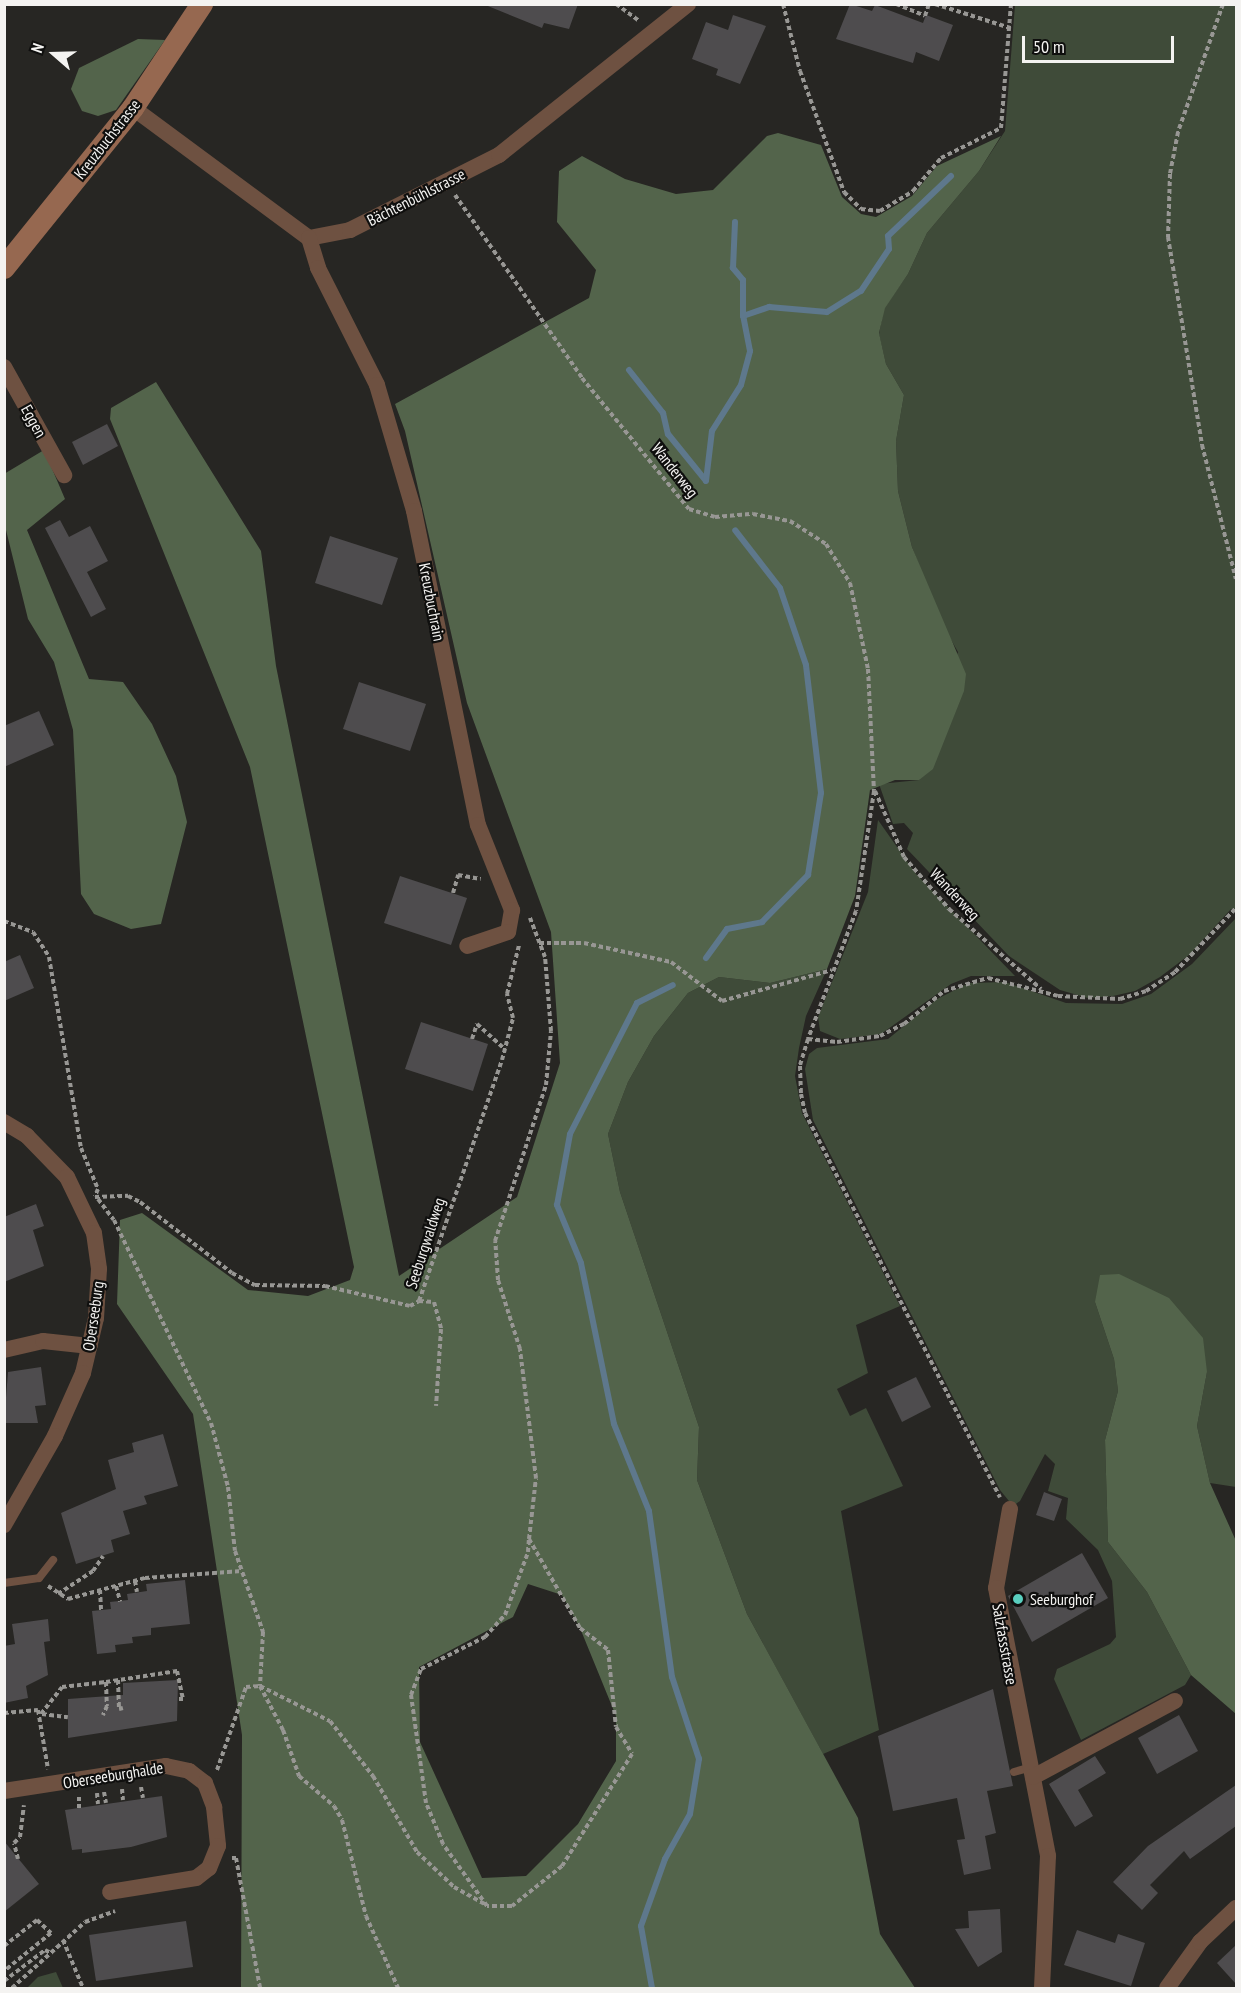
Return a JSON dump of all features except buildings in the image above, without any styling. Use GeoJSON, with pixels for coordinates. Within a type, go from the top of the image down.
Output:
{"type":"FeatureCollection","features":[{"type":"Feature","properties":{"kind":"street","name":"Kreuzbuchstrasse"},"geometry":{"type":"LineString","coordinates":[[4,268],[133,108],[202,4]]}},
{"type":"Feature","properties":{"kind":"street","name":"Bächtenbühlstrasse"},"geometry":{"type":"LineString","coordinates":[[309,238],[350,230],[499,155],[688,4]]}},
{"type":"Feature","properties":{"kind":"street"},"geometry":{"type":"LineString","coordinates":[[133,108],[309,238]]}},
{"type":"Feature","properties":{"kind":"street","name":"Kreuzbuchrain"},"geometry":{"type":"LineString","coordinates":[[309,238],[318,268],[377,385],[414,511],[478,825],[512,910],[510,928]]}},
{"type":"Feature","properties":{"kind":"street","name":"Eggen"},"geometry":{"type":"LineString","coordinates":[[4,366],[64,475]]}},
{"type":"Feature","properties":{"kind":"street"},"geometry":{"type":"LineString","coordinates":[[467,946],[510,928]]}},
{"type":"Feature","properties":{"kind":"street","name":"Oberseeburg"},"geometry":{"type":"LineString","coordinates":[[4,1122],[27,1136],[67,1177],[88,1218],[99,1269],[90,1346],[72,1400],[4,1525]]}},
{"type":"Feature","properties":{"kind":"street"},"geometry":{"type":"LineString","coordinates":[[4,1350],[43,1341],[90,1346]]}},
{"type":"Feature","properties":{"kind":"street","name":"Salzfassstrasse"},"geometry":{"type":"LineString","coordinates":[[1010,1509],[996,1588],[1032,1772],[1050,1880],[1042,1989]]}},
{"type":"Feature","properties":{"kind":"street"},"geometry":{"type":"LineString","coordinates":[[1032,1772],[1175,1701]]}},
{"type":"Feature","properties":{"kind":"street","name":"Oberseeburghalde"},"geometry":{"type":"LineString","coordinates":[[4,1791],[166,1766],[189,1771],[204,1783]]}},
{"type":"Feature","properties":{"kind":"street"},"geometry":{"type":"LineString","coordinates":[[118,1891],[196,1878],[216,1856],[214,1807],[204,1783]]}},
{"type":"Feature","properties":{"kind":"street"},"geometry":{"type":"LineString","coordinates":[[1167,1989],[1200,1942],[1236,1908]]}},
{"type":"Feature","properties":{"kind":"lane"},"geometry":{"type":"LineString","coordinates":[[4,1583],[39,1578],[53,1560]]}},
{"type":"Feature","properties":{"kind":"lane"},"geometry":{"type":"LineString","coordinates":[[1014,1772],[1032,1772]]}},
{"type":"Feature","properties":{"kind":"path"},"geometry":{"type":"LineString","coordinates":[[616,4],[626,9]]}},
{"type":"Feature","properties":{"kind":"path"},"geometry":{"type":"LineString","coordinates":[[783,4],[834,171],[843,192],[869,211],[891,208],[914,191],[941,158],[1001,128],[1011,4]]}},
{"type":"Feature","properties":{"kind":"path"},"geometry":{"type":"LineString","coordinates":[[896,4],[925,16],[929,4]]}},
{"type":"Feature","properties":{"kind":"path"},"geometry":{"type":"LineString","coordinates":[[935,4],[1010,28]]}},
{"type":"Feature","properties":{"kind":"path"},"geometry":{"type":"LineString","coordinates":[[1223,4],[1178,132],[1170,174],[1168,237],[1202,445],[1236,579]]}},
{"type":"Feature","properties":{"kind":"path","name":"Wanderweg"},"geometry":{"type":"LineString","coordinates":[[447,182],[582,378],[689,509],[715,517],[753,514],[790,521],[826,544],[849,583],[862,634],[874,791],[856,911],[832,969],[800,1066],[805,1113],[993,1490],[1010,1509]]}},
{"type":"Feature","properties":{"kind":"path","name":"Wanderweg"},"geometry":{"type":"LineString","coordinates":[[874,791],[904,857],[969,927],[1046,993]]}},
{"type":"Feature","properties":{"kind":"path"},"geometry":{"type":"LineString","coordinates":[[453,893],[458,875],[488,880]]}},
{"type":"Feature","properties":{"kind":"path"},"geometry":{"type":"LineString","coordinates":[[808,1039],[837,1042],[880,1036],[904,1024],[944,991],[966,981],[988,978],[1046,993],[1091,1001],[1146,991],[1175,972],[1236,908]]}},
{"type":"Feature","properties":{"kind":"path"},"geometry":{"type":"LineString","coordinates":[[487,1906],[443,1844],[426,1803],[411,1695],[421,1669],[486,1637],[505,1615],[529,1539],[536,1478],[519,1349],[498,1280],[495,1241],[546,1085],[551,1031],[539,943],[528,914]]}},
{"type":"Feature","properties":{"kind":"path"},"geometry":{"type":"LineString","coordinates":[[4,921],[33,932],[49,957],[81,1148],[98,1189],[95,1197],[105,1203],[211,1423],[242,1571],[263,1632],[260,1686],[283,1730],[299,1776],[334,1806],[342,1820],[366,1916],[398,1989]]}},
{"type":"Feature","properties":{"kind":"path","name":"Seeburgwaldweg"},"geometry":{"type":"LineString","coordinates":[[95,1197],[128,1196],[140,1202],[232,1273],[255,1285],[325,1286],[410,1306],[419,1301],[505,1049],[513,1018],[507,994],[519,955],[510,928]]}},
{"type":"Feature","properties":{"kind":"path"},"geometry":{"type":"LineString","coordinates":[[539,943],[584,943],[671,962],[722,1001],[832,969]]}},
{"type":"Feature","properties":{"kind":"path"},"geometry":{"type":"LineString","coordinates":[[472,1039],[477,1024],[505,1049]]}},
{"type":"Feature","properties":{"kind":"path"},"geometry":{"type":"LineString","coordinates":[[419,1301],[434,1302],[441,1329],[436,1406]]}},
{"type":"Feature","properties":{"kind":"path"},"geometry":{"type":"LineString","coordinates":[[204,1783],[222,1766],[235,1712],[246,1687],[260,1686],[330,1721],[374,1776],[417,1852],[454,1887],[487,1906],[512,1906],[562,1866],[632,1754],[616,1727],[608,1650],[580,1628],[529,1539]]}},
{"type":"Feature","properties":{"kind":"path"},"geometry":{"type":"LineString","coordinates":[[58,1594],[93,1570],[103,1556]]}},
{"type":"Feature","properties":{"kind":"path"},"geometry":{"type":"LineString","coordinates":[[39,1578],[58,1594],[68,1599],[135,1581],[242,1571]]}},
{"type":"Feature","properties":{"kind":"path"},"geometry":{"type":"LineString","coordinates":[[135,1581],[137,1592]]}},
{"type":"Feature","properties":{"kind":"path"},"geometry":{"type":"LineString","coordinates":[[116,1586],[120,1601]]}},
{"type":"Feature","properties":{"kind":"path"},"geometry":{"type":"LineString","coordinates":[[100,1590],[101,1610]]}},
{"type":"Feature","properties":{"kind":"path"},"geometry":{"type":"LineString","coordinates":[[47,1764],[41,1714],[62,1687],[118,1680],[149,1679],[181,1673],[183,1698],[177,1699]]}},
{"type":"Feature","properties":{"kind":"path"},"geometry":{"type":"LineString","coordinates":[[118,1680],[119,1709],[123,1708]]}},
{"type":"Feature","properties":{"kind":"path"},"geometry":{"type":"LineString","coordinates":[[103,1715],[107,1706],[106,1682]]}},
{"type":"Feature","properties":{"kind":"path"},"geometry":{"type":"LineString","coordinates":[[4,1713],[32,1707],[41,1714],[68,1717]]}},
{"type":"Feature","properties":{"kind":"path"},"geometry":{"type":"LineString","coordinates":[[18,1858],[14,1843],[20,1837],[22,1798]]}},
{"type":"Feature","properties":{"kind":"path"},"geometry":{"type":"LineString","coordinates":[[216,1856],[236,1857],[260,1989]]}},
{"type":"Feature","properties":{"kind":"path"},"geometry":{"type":"LineString","coordinates":[[12,1989],[85,1922],[129,1905],[118,1891]]}},
{"type":"Feature","properties":{"kind":"path"},"geometry":{"type":"LineString","coordinates":[[4,1946],[37,1920],[51,1933],[4,1971]]}},
{"type":"Feature","properties":{"kind":"path"},"geometry":{"type":"LineString","coordinates":[[63,1941],[83,1989]]}},
{"type":"Feature","properties":{"kind":"path"},"geometry":{"type":"LineString","coordinates":[[4,1981],[45,1950],[51,1953]]}},
{"type":"Feature","properties":{"kind":"green space"},"geometry":{"type":"Polygon","coordinates":[[[1015,5],[1236,5],[1236,912],[1231,909],[1189,955],[1160,977],[1135,991],[1113,996],[1088,998],[1060,990],[1009,956],[907,849],[913,833],[904,823],[893,824],[879,784],[919,780],[958,652],[941,622],[912,547],[898,491],[896,441],[904,395],[886,364],[879,334],[884,308],[908,274],[927,233],[979,171],[1005,131],[1015,5]]]}},
{"type":"Feature","properties":{"kind":"green space"},"geometry":{"type":"Polygon","coordinates":[[[138,39],[165,40],[116,110],[98,116],[82,111],[71,89],[79,68],[138,39]]]}},
{"type":"Feature","properties":{"kind":"green space"},"geometry":{"type":"Polygon","coordinates":[[[778,133],[821,145],[842,197],[861,214],[876,217],[912,196],[937,166],[1001,136],[979,171],[927,233],[908,274],[885,308],[879,333],[886,364],[904,395],[896,441],[898,491],[912,547],[966,674],[964,691],[933,769],[919,780],[895,780],[870,790],[855,896],[827,969],[770,983],[719,977],[688,993],[654,1036],[628,1082],[608,1134],[620,1192],[699,1427],[697,1480],[747,1614],[858,1818],[880,1934],[915,1988],[241,1988],[242,1735],[193,1414],[117,1304],[120,1220],[142,1213],[248,1290],[308,1296],[350,1280],[354,1267],[250,767],[110,419],[111,408],[156,382],[261,551],[276,666],[399,1276],[517,1197],[560,1063],[551,932],[467,703],[405,431],[395,404],[589,298],[596,270],[557,222],[559,171],[582,156],[625,179],[676,194],[713,190],[767,136],[778,133]],[[528,1584],[513,1617],[419,1667],[420,1742],[482,1878],[526,1876],[578,1824],[616,1761],[616,1716],[580,1628],[562,1595],[528,1584]]]}},
{"type":"Feature","properties":{"kind":"green space"},"geometry":{"type":"Polygon","coordinates":[[[44,450],[65,499],[27,530],[89,679],[123,682],[152,724],[176,776],[187,822],[161,924],[131,929],[94,914],[81,894],[73,730],[54,662],[28,619],[5,526],[4,474],[44,450]]]}},
{"type":"Feature","properties":{"kind":"green space"},"geometry":{"type":"Polygon","coordinates":[[[878,820],[916,874],[1015,976],[971,976],[951,984],[881,1034],[840,1039],[820,1031],[818,1017],[868,892],[878,820]]]}},
{"type":"Feature","properties":{"kind":"green space"},"geometry":{"type":"Polygon","coordinates":[[[1236,918],[1236,1487],[1210,1483],[1197,1426],[1207,1372],[1095,1302],[1114,1359],[1118,1391],[1105,1440],[1108,1542],[1147,1592],[1191,1675],[1185,1685],[1081,1740],[1054,1679],[1057,1669],[1110,1644],[1116,1637],[1112,1581],[1098,1550],[1066,1519],[1068,1498],[1048,1491],[1055,1464],[1045,1454],[1020,1501],[1013,1506],[1000,1490],[813,1120],[805,1069],[809,1054],[817,1048],[888,1039],[937,999],[969,983],[1005,982],[1066,1003],[1122,1004],[1151,994],[1192,964],[1236,918]]]}},
{"type":"Feature","properties":{"kind":"green space"},"geometry":{"type":"Polygon","coordinates":[[[827,969],[806,1016],[799,1048],[795,1076],[802,1113],[900,1306],[856,1325],[868,1373],[837,1389],[850,1416],[866,1408],[903,1486],[841,1511],[879,1730],[823,1754],[747,1614],[697,1480],[699,1427],[620,1192],[608,1134],[628,1082],[654,1036],[688,993],[719,977],[770,983],[827,969]]]}},
{"type":"Feature","properties":{"kind":"green space"},"geometry":{"type":"Polygon","coordinates":[[[1119,1274],[1169,1298],[1203,1338],[1207,1372],[1197,1426],[1210,1483],[1236,1541],[1236,1714],[1191,1675],[1147,1592],[1108,1542],[1105,1440],[1118,1391],[1114,1359],[1095,1302],[1100,1275],[1119,1274]]]}},
{"type":"Feature","properties":{"kind":"green space"},"geometry":{"type":"Polygon","coordinates":[[[56,1972],[63,1988],[27,1988],[38,1977],[56,1972]]]}},
{"type":"Feature","properties":{"kind":"waterway"},"geometry":{"type":"LineString","coordinates":[[743,316],[769,307],[827,312],[861,291],[889,249],[888,236],[951,176]]}},
{"type":"Feature","properties":{"kind":"waterway"},"geometry":{"type":"LineString","coordinates":[[706,481],[712,431],[741,385],[750,351],[743,316],[743,280],[733,268],[735,222]]}},
{"type":"Feature","properties":{"kind":"waterway"},"geometry":{"type":"LineString","coordinates":[[629,370],[663,413],[668,434],[706,481]]}},
{"type":"Feature","properties":{"kind":"waterway"},"geometry":{"type":"LineString","coordinates":[[706,958],[727,929],[762,922],[808,875],[821,793],[806,665],[780,588],[735,530]]}},
{"type":"Feature","properties":{"kind":"waterway"},"geometry":{"type":"LineString","coordinates":[[652,1988],[641,1926],[665,1859],[690,1814],[699,1759],[672,1677],[649,1511],[614,1424],[581,1263],[557,1205],[570,1134],[637,1003],[673,985]]}},
{"type":"Feature","properties":{"kind":"place","name":"Seeburghof"},"geometry":{"type":"Point","coordinates":[1018,1599]}}]}
